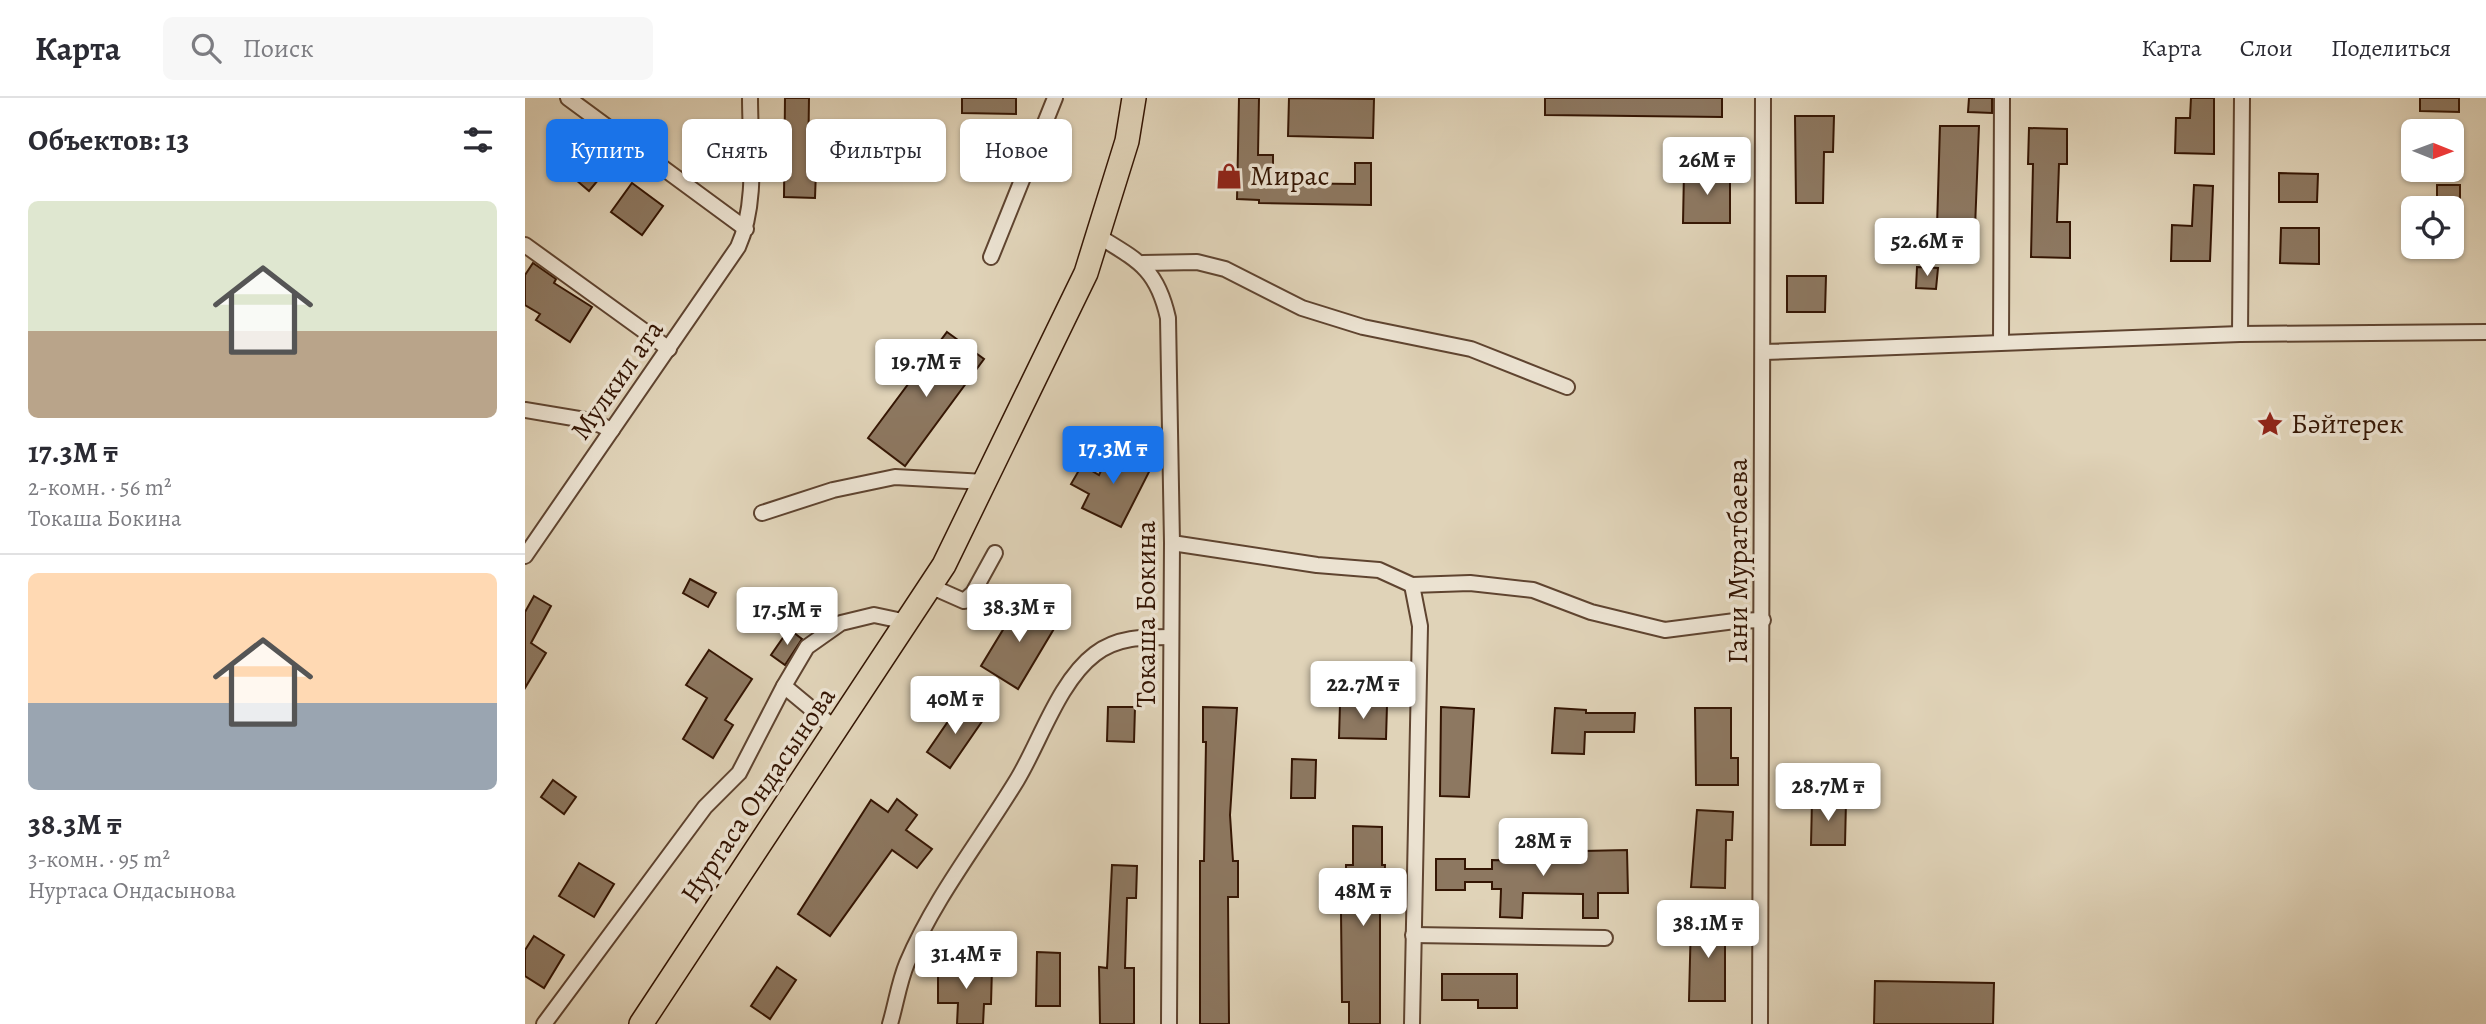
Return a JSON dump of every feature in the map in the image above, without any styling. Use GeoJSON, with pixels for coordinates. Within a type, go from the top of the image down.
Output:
{"type":"FeatureCollection","features":[{"type":"Feature","properties":{"kind":"main road","name":"Нуртаса Ондасынова"},"geometry":{"type":"LineString","coordinates":[[641,1024],[930,586],[985,482],[1086,273],[1127,141],[1134,98]]}},
{"type":"Feature","properties":{"kind":"street"},"geometry":{"type":"LineString","coordinates":[[568,98],[746,229],[749,209],[750,98]]}},
{"type":"Feature","properties":{"kind":"street"},"geometry":{"type":"LineString","coordinates":[[991,257],[1055,98]]}},
{"type":"Feature","properties":{"kind":"street","name":"Гани Муратбаева"},"geometry":{"type":"LineString","coordinates":[[1760,1024],[1763,98]]}},
{"type":"Feature","properties":{"kind":"street"},"geometry":{"type":"LineString","coordinates":[[2001,342],[2002,98]]}},
{"type":"Feature","properties":{"kind":"street"},"geometry":{"type":"LineString","coordinates":[[2240,334],[2242,98]]}},
{"type":"Feature","properties":{"kind":"street","name":"Мулкил ата"},"geometry":{"type":"LineString","coordinates":[[525,556],[669,349],[746,229]]}},
{"type":"Feature","properties":{"kind":"street","name":"Токаша Бокина"},"geometry":{"type":"LineString","coordinates":[[1098,236],[1143,263],[1163,295],[1168,318],[1172,542],[1170,1024]]}},
{"type":"Feature","properties":{"kind":"street"},"geometry":{"type":"LineString","coordinates":[[525,245],[669,349]]}},
{"type":"Feature","properties":{"kind":"street"},"geometry":{"type":"LineString","coordinates":[[1143,263],[1197,262],[1225,269],[1302,309],[1363,327],[1471,348],[1567,387]]}},
{"type":"Feature","properties":{"kind":"street"},"geometry":{"type":"LineString","coordinates":[[1764,352],[2240,334],[2486,332]]}},
{"type":"Feature","properties":{"kind":"street"},"geometry":{"type":"LineString","coordinates":[[525,410],[591,421],[612,430]]}},
{"type":"Feature","properties":{"kind":"street"},"geometry":{"type":"LineString","coordinates":[[762,513],[832,489],[895,477],[985,482]]}},
{"type":"Feature","properties":{"kind":"street"},"geometry":{"type":"LineString","coordinates":[[1172,542],[1317,565],[1379,570],[1412,585],[1470,583],[1532,590],[1591,612],[1665,630],[1763,620]]}},
{"type":"Feature","properties":{"kind":"street"},"geometry":{"type":"LineString","coordinates":[[930,586],[964,601],[970,598],[995,553]]}},
{"type":"Feature","properties":{"kind":"street"},"geometry":{"type":"LineString","coordinates":[[1412,585],[1420,626],[1412,1024]]}},
{"type":"Feature","properties":{"kind":"street"},"geometry":{"type":"LineString","coordinates":[[544,1024],[705,807],[739,773],[807,647],[841,624],[874,615],[907,622]]}},
{"type":"Feature","properties":{"kind":"street"},"geometry":{"type":"LineString","coordinates":[[890,1024],[907,964],[929,921],[950,882],[1018,779],[1080,666],[1112,643],[1139,637],[1171,637]]}},
{"type":"Feature","properties":{"kind":"street"},"geometry":{"type":"LineString","coordinates":[[784,686],[837,730]]}},
{"type":"Feature","properties":{"kind":"street"},"geometry":{"type":"LineString","coordinates":[[1413,935],[1605,938]]}},
{"type":"Feature","properties":{"kind":"building"},"geometry":{"type":"Polygon","coordinates":[[[785,98],[809,98],[809,119],[806,119],[806,182],[816,182],[815,198],[784,197],[784,182],[792,182],[792,119],[785,119],[785,98]]]}},
{"type":"Feature","properties":{"kind":"building"},"geometry":{"type":"Polygon","coordinates":[[[962,98],[1016,98],[1016,114],[962,113],[962,98]]]}},
{"type":"Feature","properties":{"kind":"building"},"geometry":{"type":"Polygon","coordinates":[[[1239,98],[1259,98],[1258,155],[1273,155],[1273,183],[1355,184],[1355,163],[1371,163],[1371,205],[1259,203],[1259,200],[1237,199],[1239,98]]]}},
{"type":"Feature","properties":{"kind":"building"},"geometry":{"type":"Polygon","coordinates":[[[1289,98],[1374,99],[1373,138],[1288,136],[1289,98]]]}},
{"type":"Feature","properties":{"kind":"building"},"geometry":{"type":"Polygon","coordinates":[[[1545,98],[1722,98],[1722,117],[1545,115],[1545,98]]]}},
{"type":"Feature","properties":{"kind":"building"},"geometry":{"type":"Polygon","coordinates":[[[1969,98],[1992,98],[1992,113],[1968,112],[1969,98]]]}},
{"type":"Feature","properties":{"kind":"building"},"geometry":{"type":"Polygon","coordinates":[[[2191,98],[2214,98],[2214,154],[2175,153],[2176,118],[2190,118],[2191,98]]]}},
{"type":"Feature","properties":{"kind":"building"},"geometry":{"type":"Polygon","coordinates":[[[2420,98],[2459,98],[2459,112],[2420,111],[2420,98]]]}},
{"type":"Feature","properties":{"kind":"building"},"geometry":{"type":"Polygon","coordinates":[[[1795,116],[1834,116],[1833,152],[1824,152],[1823,203],[1796,203],[1795,116]]]}},
{"type":"Feature","properties":{"kind":"building"},"geometry":{"type":"Polygon","coordinates":[[[1940,126],[1979,126],[1975,228],[1937,227],[1940,126]]]}},
{"type":"Feature","properties":{"kind":"building"},"geometry":{"type":"Polygon","coordinates":[[[2029,128],[2067,129],[2067,164],[2059,164],[2057,222],[2070,222],[2070,258],[2031,257],[2033,164],[2028,164],[2029,128]]]}},
{"type":"Feature","properties":{"kind":"building"},"geometry":{"type":"Polygon","coordinates":[[[1684,171],[1730,171],[1730,223],[1683,223],[1684,171]]]}},
{"type":"Feature","properties":{"kind":"building"},"geometry":{"type":"Polygon","coordinates":[[[2279,173],[2318,174],[2317,202],[2279,202],[2279,173]]]}},
{"type":"Feature","properties":{"kind":"building"},"geometry":{"type":"Polygon","coordinates":[[[578,182],[596,182],[589,191],[578,182]]]}},
{"type":"Feature","properties":{"kind":"building"},"geometry":{"type":"Polygon","coordinates":[[[632,183],[663,206],[642,235],[611,212],[632,183]]]}},
{"type":"Feature","properties":{"kind":"building"},"geometry":{"type":"Polygon","coordinates":[[[2194,185],[2213,186],[2210,261],[2171,261],[2172,225],[2192,226],[2194,185]]]}},
{"type":"Feature","properties":{"kind":"building"},"geometry":{"type":"Polygon","coordinates":[[[2437,185],[2460,185],[2460,196],[2437,196],[2437,185]]]}},
{"type":"Feature","properties":{"kind":"building"},"geometry":{"type":"Polygon","coordinates":[[[2281,228],[2319,228],[2319,264],[2280,263],[2281,228]]]}},
{"type":"Feature","properties":{"kind":"building"},"geometry":{"type":"Polygon","coordinates":[[[533,263],[556,279],[554,283],[592,307],[570,342],[536,320],[540,314],[525,305],[525,275],[533,263]]]}},
{"type":"Feature","properties":{"kind":"building"},"geometry":{"type":"Polygon","coordinates":[[[1917,267],[1938,268],[1936,289],[1916,288],[1917,267]]]}},
{"type":"Feature","properties":{"kind":"building"},"geometry":{"type":"Polygon","coordinates":[[[1787,276],[1826,276],[1825,312],[1787,312],[1787,276]]]}},
{"type":"Feature","properties":{"kind":"building"},"geometry":{"type":"Polygon","coordinates":[[[947,332],[984,359],[905,466],[868,438],[947,332]]]}},
{"type":"Feature","properties":{"kind":"building"},"geometry":{"type":"Polygon","coordinates":[[[1113,446],[1152,466],[1121,527],[1082,508],[1089,494],[1071,484],[1082,465],[1099,475],[1113,446]]]}},
{"type":"Feature","properties":{"kind":"building"},"geometry":{"type":"Polygon","coordinates":[[[690,579],[716,593],[708,607],[683,593],[690,579]]]}},
{"type":"Feature","properties":{"kind":"building"},"geometry":{"type":"Polygon","coordinates":[[[534,596],[551,606],[531,643],[546,653],[525,688],[525,612],[534,596]]]}},
{"type":"Feature","properties":{"kind":"building"},"geometry":{"type":"Polygon","coordinates":[[[1021,600],[1058,622],[1018,689],[981,666],[1021,600]]]}},
{"type":"Feature","properties":{"kind":"building"},"geometry":{"type":"Polygon","coordinates":[[[789,629],[802,639],[785,665],[771,655],[789,629]]]}},
{"type":"Feature","properties":{"kind":"building"},"geometry":{"type":"Polygon","coordinates":[[[709,650],[752,679],[725,720],[733,725],[713,758],[683,739],[707,698],[686,685],[709,650]]]}},
{"type":"Feature","properties":{"kind":"building"},"geometry":{"type":"Polygon","coordinates":[[[960,704],[983,720],[950,768],[927,752],[960,704]]]}},
{"type":"Feature","properties":{"kind":"building"},"geometry":{"type":"Polygon","coordinates":[[[1340,704],[1387,705],[1386,739],[1339,738],[1340,704]]]}},
{"type":"Feature","properties":{"kind":"building"},"geometry":{"type":"Polygon","coordinates":[[[1108,707],[1135,707],[1134,742],[1107,741],[1108,707]]]}},
{"type":"Feature","properties":{"kind":"building"},"geometry":{"type":"Polygon","coordinates":[[[1203,707],[1237,708],[1230,815],[1233,861],[1238,861],[1238,897],[1228,897],[1229,1024],[1200,1024],[1200,861],[1204,861],[1206,742],[1203,742],[1203,707]]]}},
{"type":"Feature","properties":{"kind":"building"},"geometry":{"type":"Polygon","coordinates":[[[1441,707],[1474,709],[1469,797],[1440,796],[1441,707]]]}},
{"type":"Feature","properties":{"kind":"building"},"geometry":{"type":"Polygon","coordinates":[[[1555,708],[1586,710],[1586,713],[1635,713],[1634,732],[1585,732],[1584,754],[1552,753],[1555,708]]]}},
{"type":"Feature","properties":{"kind":"building"},"geometry":{"type":"Polygon","coordinates":[[[1695,708],[1731,708],[1731,758],[1738,758],[1738,785],[1696,785],[1695,708]]]}},
{"type":"Feature","properties":{"kind":"building"},"geometry":{"type":"Polygon","coordinates":[[[1292,759],[1316,760],[1315,798],[1291,798],[1292,759]]]}},
{"type":"Feature","properties":{"kind":"building"},"geometry":{"type":"Polygon","coordinates":[[[553,780],[576,797],[564,814],[541,797],[553,780]]]}},
{"type":"Feature","properties":{"kind":"building"},"geometry":{"type":"Polygon","coordinates":[[[897,799],[917,815],[906,830],[932,849],[917,868],[892,850],[830,936],[798,914],[871,800],[888,812],[897,799]]]}},
{"type":"Feature","properties":{"kind":"building"},"geometry":{"type":"Polygon","coordinates":[[[1812,800],[1846,801],[1845,845],[1811,845],[1812,800]]]}},
{"type":"Feature","properties":{"kind":"building"},"geometry":{"type":"Polygon","coordinates":[[[1697,810],[1733,812],[1732,840],[1726,840],[1725,888],[1691,887],[1697,810]]]}},
{"type":"Feature","properties":{"kind":"building"},"geometry":{"type":"Polygon","coordinates":[[[1353,826],[1382,827],[1382,865],[1385,865],[1384,893],[1380,893],[1380,1024],[1349,1024],[1349,1002],[1342,1002],[1341,912],[1346,912],[1346,865],[1353,865],[1353,826]]]}},
{"type":"Feature","properties":{"kind":"building"},"geometry":{"type":"Polygon","coordinates":[[[1627,850],[1628,893],[1598,893],[1598,918],[1583,918],[1583,894],[1523,893],[1522,918],[1500,917],[1501,889],[1492,889],[1492,882],[1465,882],[1465,890],[1436,890],[1436,859],[1465,859],[1465,869],[1492,869],[1492,860],[1543,861],[1543,857],[1583,857],[1583,851],[1627,850]]]}},
{"type":"Feature","properties":{"kind":"building"},"geometry":{"type":"Polygon","coordinates":[[[579,863],[614,884],[594,917],[559,896],[579,863]]]}},
{"type":"Feature","properties":{"kind":"building"},"geometry":{"type":"Polygon","coordinates":[[[1112,865],[1137,866],[1136,898],[1127,898],[1125,968],[1134,968],[1134,1024],[1100,1024],[1099,967],[1107,968],[1112,865]]]}},
{"type":"Feature","properties":{"kind":"building"},"geometry":{"type":"Polygon","coordinates":[[[1725,918],[1725,1001],[1689,1001],[1691,919],[1725,918]]]}},
{"type":"Feature","properties":{"kind":"building"},"geometry":{"type":"Polygon","coordinates":[[[534,936],[564,955],[544,988],[525,976],[525,950],[534,936]]]}},
{"type":"Feature","properties":{"kind":"building"},"geometry":{"type":"Polygon","coordinates":[[[1037,952],[1060,953],[1060,1006],[1036,1006],[1037,952]]]}},
{"type":"Feature","properties":{"kind":"building"},"geometry":{"type":"Polygon","coordinates":[[[938,966],[992,968],[991,1004],[984,1004],[983,1024],[957,1024],[958,1003],[938,1003],[938,966]]]}},
{"type":"Feature","properties":{"kind":"building"},"geometry":{"type":"Polygon","coordinates":[[[777,967],[796,980],[770,1019],[751,1006],[777,967]]]}},
{"type":"Feature","properties":{"kind":"building"},"geometry":{"type":"Polygon","coordinates":[[[1442,974],[1517,974],[1517,1008],[1478,1008],[1478,1000],[1442,1000],[1442,974]]]}},
{"type":"Feature","properties":{"kind":"building"},"geometry":{"type":"Polygon","coordinates":[[[1875,981],[1994,983],[1993,1024],[1874,1024],[1875,981]]]}},
{"type":"Feature","properties":{"kind":"place","name":"Мирас"},"geometry":{"type":"Point","coordinates":[1229,176]}},
{"type":"Feature","properties":{"kind":"place","name":"Бәйтерек"},"geometry":{"type":"Point","coordinates":[2270,424]}}]}
